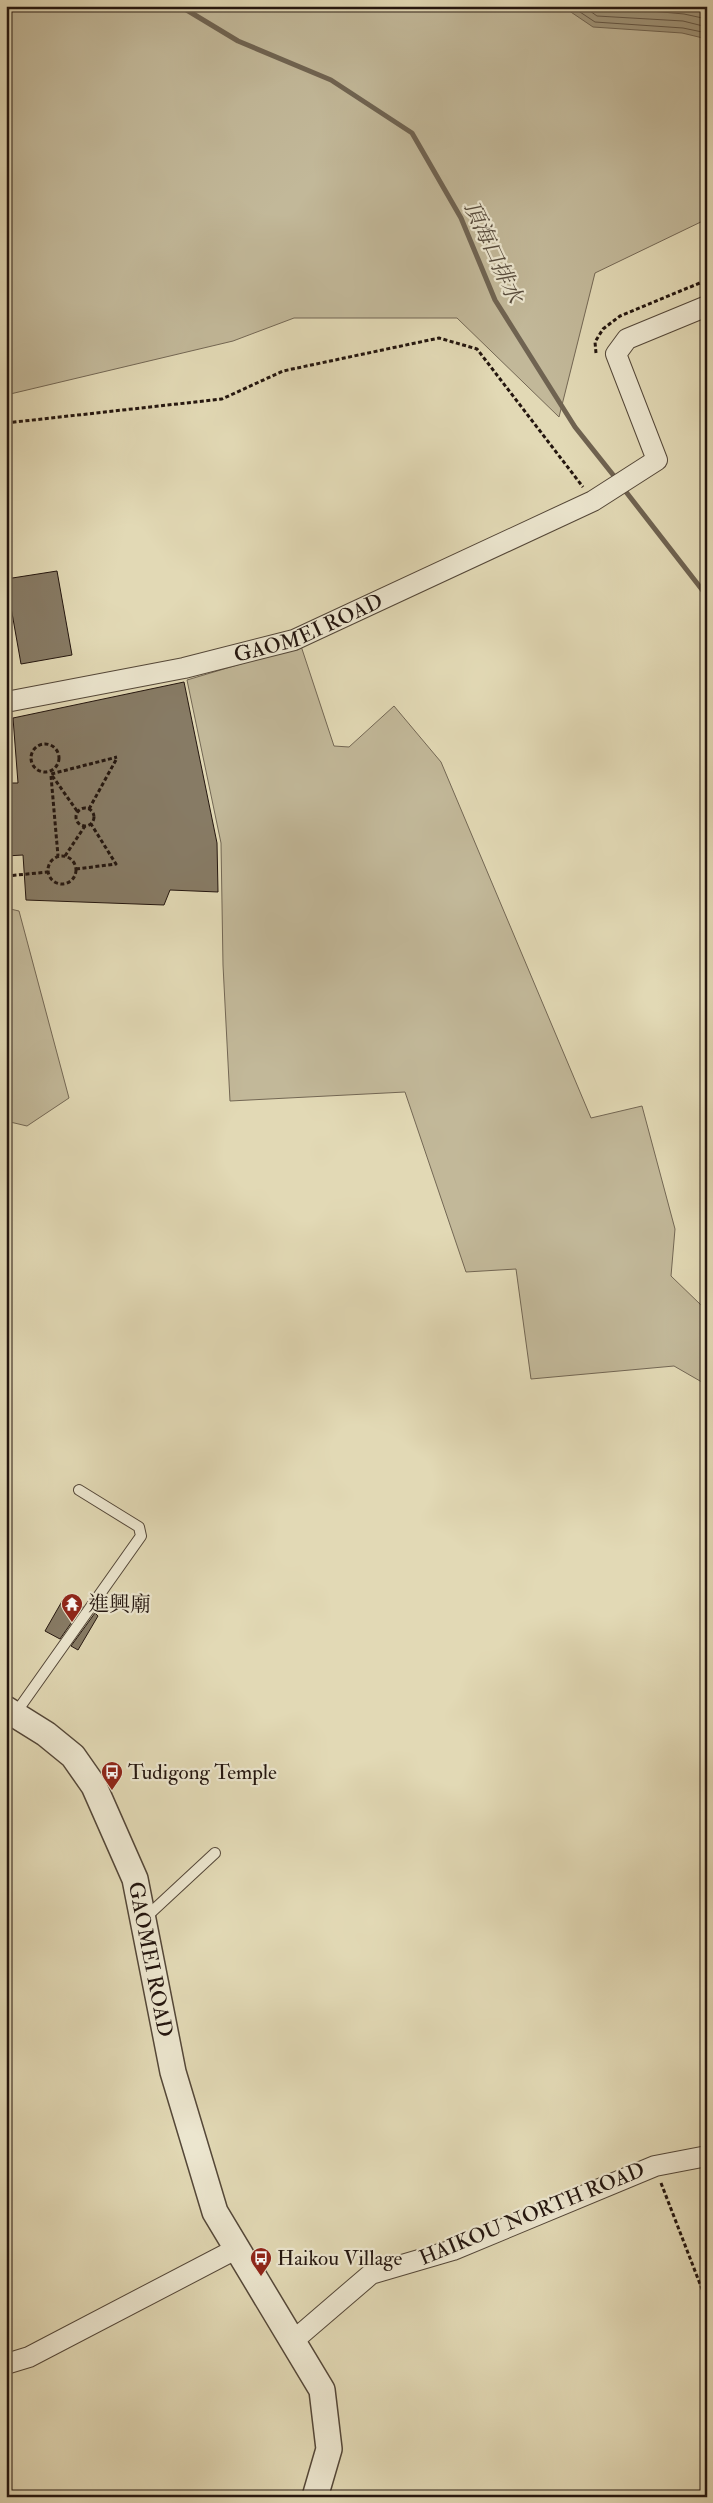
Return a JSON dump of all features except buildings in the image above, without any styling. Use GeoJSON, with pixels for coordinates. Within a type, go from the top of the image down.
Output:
{"type":"FeatureCollection","features":[{"type":"Feature","properties":{"kind":"street","name":"GAOMEI ROAD"},"geometry":{"type":"LineString","coordinates":[[6,702],[184,668],[294,640],[657,460],[616,354],[627,339],[707,306]]}},
{"type":"Feature","properties":{"kind":"street","name":"GAOMEI ROAD"},"geometry":{"type":"LineString","coordinates":[[11,1711],[46,1734],[73,1756],[94,1786],[135,1879],[174,2072],[216,2212],[236,2249],[322,2390],[329,2449],[315,2497]]}},
{"type":"Feature","properties":{"kind":"street","name":"HAIKOU NORTH ROAD"},"geometry":{"type":"LineString","coordinates":[[293,2341],[371,2274],[453,2250],[655,2166],[707,2156]]}},
{"type":"Feature","properties":{"kind":"street"},"geometry":{"type":"LineString","coordinates":[[6,2364],[29,2357],[236,2249]]}},
{"type":"Feature","properties":{"kind":"lane"},"geometry":{"type":"LineString","coordinates":[[11,1711],[141,1536],[140,1527],[79,1490]]}},
{"type":"Feature","properties":{"kind":"lane"},"geometry":{"type":"LineString","coordinates":[[144,1919],[215,1853]]}},
{"type":"Feature","properties":{"kind":"path"},"geometry":{"type":"LineString","coordinates":[[6,423],[222,399],[283,371],[439,338],[477,349],[589,495]]}},
{"type":"Feature","properties":{"kind":"path"},"geometry":{"type":"LineString","coordinates":[[49,773],[55,768],[59,756],[52,746],[43,744],[32,753],[32,763],[38,770],[49,773],[117,757],[89,809]]}},
{"type":"Feature","properties":{"kind":"path"},"geometry":{"type":"LineString","coordinates":[[49,773],[77,811],[77,822],[85,826]]}},
{"type":"Feature","properties":{"kind":"path"},"geometry":{"type":"LineString","coordinates":[[49,773],[58,856]]}},
{"type":"Feature","properties":{"kind":"path"},"geometry":{"type":"LineString","coordinates":[[77,811],[84,808],[89,809],[94,816],[91,824]]}},
{"type":"Feature","properties":{"kind":"path"},"geometry":{"type":"LineString","coordinates":[[65,856],[85,826],[91,824]]}},
{"type":"Feature","properties":{"kind":"path"},"geometry":{"type":"LineString","coordinates":[[76,869],[116,864],[91,824]]}},
{"type":"Feature","properties":{"kind":"path"},"geometry":{"type":"LineString","coordinates":[[58,856],[65,856],[72,861],[76,869],[73,878],[61,884],[52,880],[48,872],[49,864],[58,856]]}},
{"type":"Feature","properties":{"kind":"path"},"geometry":{"type":"LineString","coordinates":[[6,876],[48,872]]}},
{"type":"Feature","properties":{"kind":"path"},"geometry":{"type":"LineString","coordinates":[[655,2166],[707,2302]]}},
{"type":"Feature","properties":{"kind":"shaded area"},"geometry":{"type":"Polygon","coordinates":[[[6,6],[707,6],[707,219],[595,273],[559,417],[457,318],[294,318],[233,341],[6,395],[6,6]]]}},
{"type":"Feature","properties":{"kind":"shaded area"},"geometry":{"type":"Polygon","coordinates":[[[301,646],[334,746],[349,747],[394,706],[441,762],[591,1118],[642,1106],[675,1229],[671,1276],[701,1305],[707,1305],[707,1385],[674,1366],[531,1379],[516,1269],[466,1272],[405,1092],[230,1101],[223,965],[221,843],[187,680],[301,646]]]}},
{"type":"Feature","properties":{"kind":"shaded area"},"geometry":{"type":"Polygon","coordinates":[[[6,908],[19,911],[69,1098],[27,1126],[6,1121],[6,908]]]}},
{"type":"Feature","properties":{"kind":"water"},"geometry":{"type":"Polygon","coordinates":[[[562,6],[707,6],[707,39],[682,33],[593,27],[562,6]]]}},
{"type":"Feature","properties":{"kind":"waterway","name":"頂海口排水"},"geometry":{"type":"LineString","coordinates":[[180,6],[238,41],[331,80],[412,133],[461,218],[495,300],[575,427],[618,481]]}},
{"type":"Feature","properties":{"kind":"waterway","name":"頂海口排水"},"geometry":{"type":"LineString","coordinates":[[623,488],[707,596]]}},
{"type":"Feature","properties":{"kind":"place","name":"進興廟"},"geometry":{"type":"Point","coordinates":[72,1623]}},
{"type":"Feature","properties":{"kind":"place","name":"Tudigong Temple"},"geometry":{"type":"Point","coordinates":[112,1791]}},
{"type":"Feature","properties":{"kind":"place","name":"Haikou Village"},"geometry":{"type":"Point","coordinates":[261,2277]}}]}
